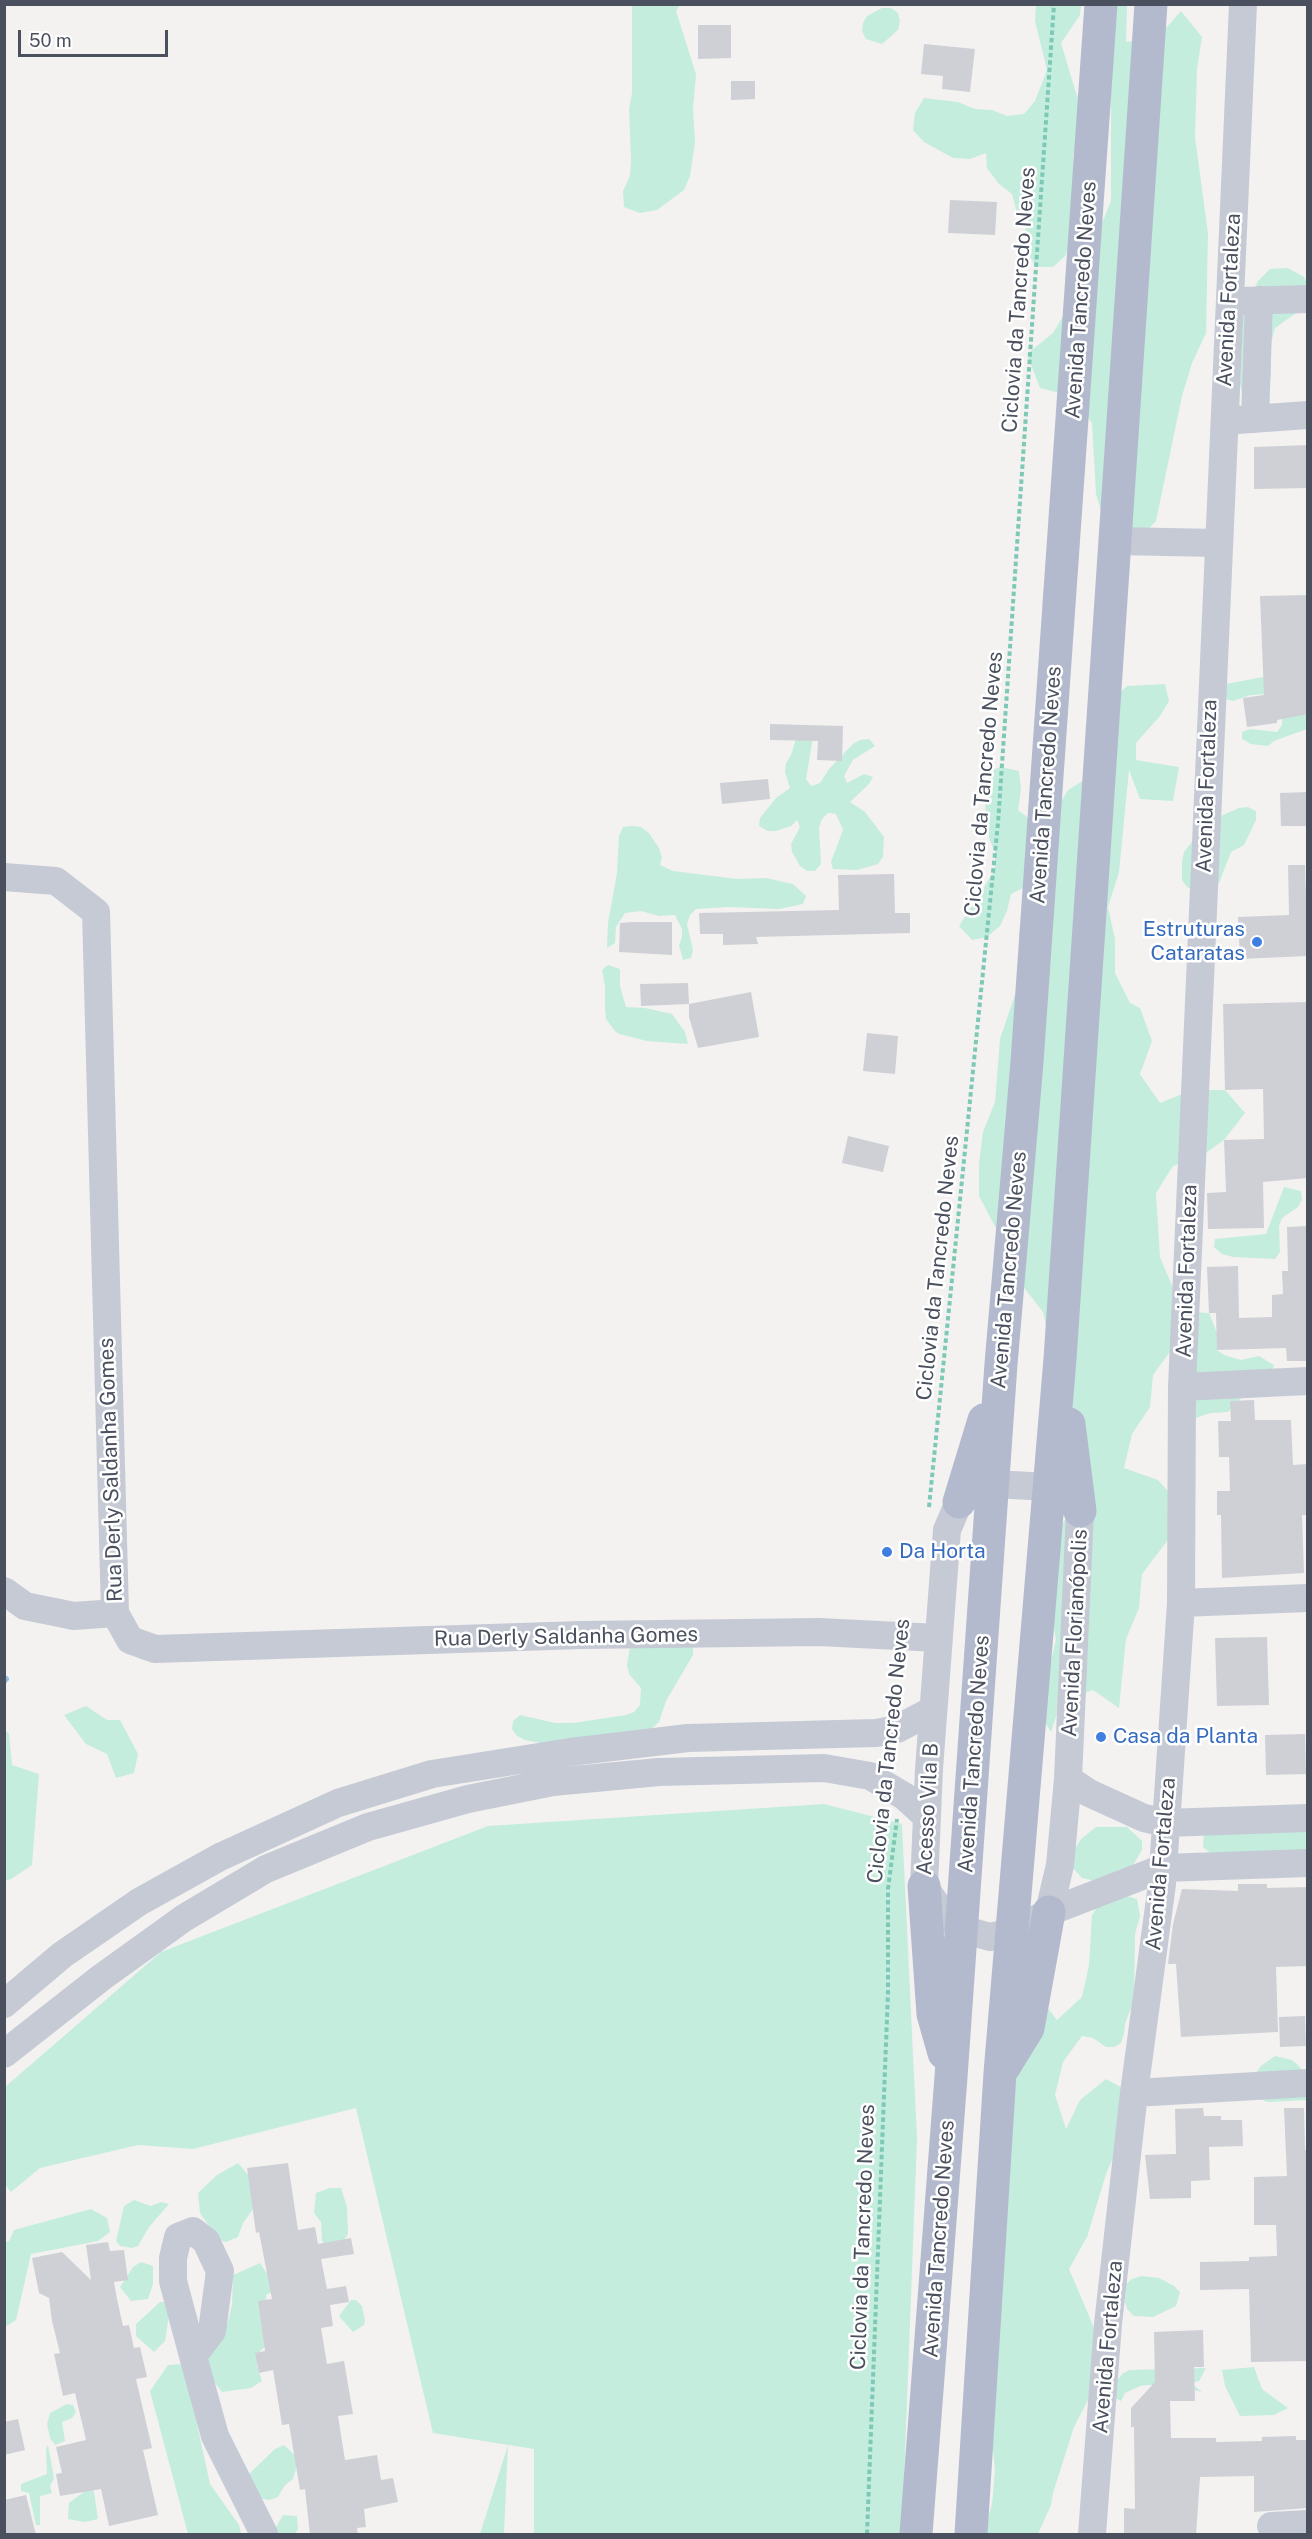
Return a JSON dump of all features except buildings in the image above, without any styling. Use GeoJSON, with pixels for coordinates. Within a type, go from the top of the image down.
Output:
{"type":"FeatureCollection","features":[{"type":"Feature","properties":{"kind":"main road","name":"Avenida Tancredo Neves"},"geometry":{"type":"LineString","coordinates":[[916,2535],[1001,1364],[1028,1062],[1101,4]]}},
{"type":"Feature","properties":{"kind":"main road"},"geometry":{"type":"LineString","coordinates":[[971,2535],[1000,2073],[1060,1359],[1153,6]]}},
{"type":"Feature","properties":{"kind":"main road"},"geometry":{"type":"LineString","coordinates":[[1060,1359],[1080,1511]]}},
{"type":"Feature","properties":{"kind":"main road"},"geometry":{"type":"LineString","coordinates":[[944,1506],[1001,1364]]}},
{"type":"Feature","properties":{"kind":"main road"},"geometry":{"type":"LineString","coordinates":[[924,1886],[933,2014],[951,2077]]}},
{"type":"Feature","properties":{"kind":"main road"},"geometry":{"type":"LineString","coordinates":[[1000,2073],[1028,2028],[1049,1912]]}},
{"type":"Feature","properties":{"kind":"street","name":"Avenida Fortaleza"},"geometry":{"type":"LineString","coordinates":[[1092,2535],[1108,2324],[1134,2093],[1163,1868],[1181,1602],[1182,1387],[1243,4]]}},
{"type":"Feature","properties":{"kind":"street"},"geometry":{"type":"LineString","coordinates":[[1229,301],[1308,298]]}},
{"type":"Feature","properties":{"kind":"street"},"geometry":{"type":"LineString","coordinates":[[1255,419],[1259,300]]}},
{"type":"Feature","properties":{"kind":"street"},"geometry":{"type":"LineString","coordinates":[[1223,421],[1308,415]]}},
{"type":"Feature","properties":{"kind":"street"},"geometry":{"type":"LineString","coordinates":[[1116,541],[1218,543]]}},
{"type":"Feature","properties":{"kind":"street","name":"Rua Derly Saldanha Gomes"},"geometry":{"type":"LineString","coordinates":[[4,877],[56,881],[96,912],[115,1614],[130,1640],[155,1649],[581,1635],[819,1632],[938,1638]]}},
{"type":"Feature","properties":{"kind":"street"},"geometry":{"type":"LineString","coordinates":[[1182,1387],[1308,1381]]}},
{"type":"Feature","properties":{"kind":"street"},"geometry":{"type":"LineString","coordinates":[[944,1506],[993,1484],[1049,1487]]}},
{"type":"Feature","properties":{"kind":"street","name":"Avenida Florianópolis"},"geometry":{"type":"LineString","coordinates":[[1049,1487],[1080,1511],[1068,1779],[1060,1864],[1049,1912]]}},
{"type":"Feature","properties":{"kind":"street","name":"Acesso Vila B"},"geometry":{"type":"LineString","coordinates":[[944,1506],[947,1530],[926,1816],[924,1886],[940,1910],[961,1929]]}},
{"type":"Feature","properties":{"kind":"street"},"geometry":{"type":"LineString","coordinates":[[4,1591],[25,1606],[74,1616],[115,1614]]}},
{"type":"Feature","properties":{"kind":"street"},"geometry":{"type":"LineString","coordinates":[[1181,1602],[1308,1598]]}},
{"type":"Feature","properties":{"kind":"street"},"geometry":{"type":"LineString","coordinates":[[4,2004],[62,1955],[140,1902],[220,1857],[348,1800],[432,1774],[570,1752],[688,1738],[876,1733],[897,1729],[933,1710]]}},
{"type":"Feature","properties":{"kind":"street"},"geometry":{"type":"LineString","coordinates":[[4,2054],[102,1977],[184,1918],[266,1869],[368,1827],[468,1799],[553,1782],[658,1772],[824,1768],[870,1776],[904,1796],[926,1816]]}},
{"type":"Feature","properties":{"kind":"street"},"geometry":{"type":"LineString","coordinates":[[1068,1779],[1089,1794],[1144,1818],[1166,1823],[1308,1818]]}},
{"type":"Feature","properties":{"kind":"street"},"geometry":{"type":"LineString","coordinates":[[961,1929],[990,1937],[1012,1932],[1049,1912],[1163,1868],[1308,1863]]}},
{"type":"Feature","properties":{"kind":"street"},"geometry":{"type":"LineString","coordinates":[[1134,2093],[1308,2083]]}},
{"type":"Feature","properties":{"kind":"street"},"geometry":{"type":"LineString","coordinates":[[193,2356],[215,2436],[264,2535]]}},
{"type":"Feature","properties":{"kind":"street"},"geometry":{"type":"LineString","coordinates":[[1271,2526],[1308,2524]]}},
{"type":"Feature","properties":{"kind":"path","name":"Ciclovia da Tancredo Neves"},"geometry":{"type":"LineString","coordinates":[[944,1506],[998,824],[1054,4]]}},
{"type":"Feature","properties":{"kind":"path","name":"Ciclovia da Tancredo Neves"},"geometry":{"type":"LineString","coordinates":[[867,2535],[888,1992],[888,1889],[897,1818]]}},
{"type":"Feature","properties":{"kind":"green space"},"geometry":{"type":"Polygon","coordinates":[[[632,5],[680,5],[676,11],[696,74],[693,109],[695,142],[690,176],[684,190],[657,210],[640,213],[624,207],[623,191],[630,176],[631,160],[629,109],[632,93],[632,5]]]}},
{"type":"Feature","properties":{"kind":"green space"},"geometry":{"type":"Polygon","coordinates":[[[1036,5],[1081,5],[1080,15],[1061,43],[1076,93],[1084,108],[1073,157],[1076,173],[1071,241],[1065,256],[1053,267],[1036,267],[1028,253],[1025,223],[1016,209],[1012,194],[998,183],[987,168],[986,153],[970,159],[953,158],[924,142],[913,130],[915,113],[924,98],[958,102],[975,109],[992,110],[1007,116],[1024,114],[1035,101],[1047,70],[1035,21],[1036,5]]]}},
{"type":"Feature","properties":{"kind":"green space"},"geometry":{"type":"Polygon","coordinates":[[[1109,5],[1127,5],[1126,42],[1158,37],[1181,11],[1202,37],[1197,69],[1195,137],[1208,233],[1206,333],[1192,363],[1182,396],[1156,521],[1139,539],[1106,528],[1096,494],[1092,423],[1072,396],[1040,388],[1027,354],[1053,333],[1069,306],[1111,201],[1111,103],[1106,52],[1109,5]]]}},
{"type":"Feature","properties":{"kind":"green space"},"geometry":{"type":"Polygon","coordinates":[[[882,8],[891,8],[898,13],[900,21],[898,30],[882,44],[866,39],[862,31],[867,16],[882,8]]]}},
{"type":"Feature","properties":{"kind":"green space"},"geometry":{"type":"Polygon","coordinates":[[[1288,268],[1304,277],[1307,283],[1306,306],[1275,328],[1271,344],[1271,378],[1262,392],[1243,399],[1240,383],[1243,315],[1258,281],[1270,269],[1288,268]]]}},
{"type":"Feature","properties":{"kind":"green space"},"geometry":{"type":"Polygon","coordinates":[[[1263,677],[1275,683],[1268,694],[1251,695],[1233,701],[1225,699],[1226,684],[1263,677]]]}},
{"type":"Feature","properties":{"kind":"green space"},"geometry":{"type":"Polygon","coordinates":[[[1165,684],[1169,701],[1160,716],[1136,743],[1136,760],[1179,767],[1173,801],[1140,799],[1129,770],[1119,872],[1108,907],[1115,939],[1115,973],[1130,1003],[1140,1008],[1152,1041],[1140,1074],[1160,1103],[1192,1090],[1225,1090],[1245,1113],[1224,1140],[1203,1155],[1173,1166],[1156,1193],[1160,1257],[1173,1288],[1192,1312],[1209,1313],[1217,1333],[1217,1350],[1224,1355],[1241,1360],[1259,1356],[1274,1365],[1268,1381],[1239,1400],[1228,1412],[1211,1413],[1195,1418],[1177,1342],[1153,1375],[1150,1407],[1132,1434],[1124,1468],[1158,1480],[1176,1500],[1174,1532],[1142,1574],[1139,1608],[1126,1639],[1119,1708],[1093,1690],[1061,1701],[1051,1732],[1033,1703],[1048,1673],[1056,1640],[1050,1606],[1053,1541],[1069,1512],[1050,1344],[1043,1312],[1022,1285],[1009,1253],[979,1196],[979,1164],[983,1132],[995,1102],[1000,1039],[1025,965],[1019,934],[1022,919],[1060,803],[1068,790],[1084,780],[1114,698],[1127,686],[1165,684]]]}},
{"type":"Feature","properties":{"kind":"green space"},"geometry":{"type":"Polygon","coordinates":[[[1299,709],[1307,715],[1307,729],[1274,741],[1268,746],[1251,744],[1242,739],[1242,732],[1250,729],[1277,732],[1282,725],[1282,716],[1299,709]]]}},
{"type":"Feature","properties":{"kind":"green space"},"geometry":{"type":"Polygon","coordinates":[[[813,737],[806,779],[811,786],[820,783],[829,769],[853,744],[869,739],[875,746],[853,760],[844,776],[847,783],[864,774],[873,777],[850,802],[865,812],[884,837],[883,857],[878,864],[857,870],[833,869],[831,862],[843,830],[836,814],[828,813],[822,819],[819,827],[821,864],[815,871],[807,871],[800,866],[792,852],[791,844],[800,827],[797,820],[791,826],[776,831],[768,831],[759,826],[760,818],[776,798],[790,788],[785,772],[786,763],[796,739],[813,737]]]}},
{"type":"Feature","properties":{"kind":"green space"},"geometry":{"type":"Polygon","coordinates":[[[1001,767],[1019,771],[1021,789],[1018,810],[1031,820],[1025,887],[1011,894],[1000,926],[987,937],[972,940],[959,926],[995,870],[995,852],[989,838],[983,788],[985,772],[1001,767]]]}},
{"type":"Feature","properties":{"kind":"green space"},"geometry":{"type":"Polygon","coordinates":[[[1248,807],[1256,811],[1256,820],[1244,845],[1231,852],[1219,883],[1212,891],[1197,891],[1187,887],[1182,880],[1184,852],[1214,819],[1239,808],[1248,807]]]}},
{"type":"Feature","properties":{"kind":"green space"},"geometry":{"type":"Polygon","coordinates":[[[623,827],[641,827],[649,833],[659,848],[662,857],[660,865],[673,871],[737,879],[766,878],[793,884],[806,896],[803,904],[779,909],[729,907],[696,909],[690,915],[687,924],[693,950],[691,958],[683,960],[679,945],[682,929],[675,915],[659,916],[641,911],[625,913],[616,927],[615,943],[607,948],[608,923],[617,873],[619,836],[623,827]]]}},
{"type":"Feature","properties":{"kind":"green space"},"geometry":{"type":"Polygon","coordinates":[[[608,965],[620,969],[620,986],[626,1007],[645,1008],[672,1014],[685,1032],[688,1044],[647,1041],[615,1031],[606,1019],[602,970],[608,965]]]}},
{"type":"Feature","properties":{"kind":"green space"},"geometry":{"type":"Polygon","coordinates":[[[1284,1187],[1301,1191],[1302,1200],[1298,1207],[1282,1218],[1279,1226],[1280,1252],[1275,1259],[1233,1257],[1222,1254],[1214,1247],[1215,1239],[1266,1234],[1284,1187]]]}},
{"type":"Feature","properties":{"kind":"green space"},"geometry":{"type":"Polygon","coordinates":[[[693,1646],[693,1655],[666,1701],[659,1722],[650,1730],[551,1745],[525,1740],[517,1736],[512,1729],[513,1721],[520,1715],[555,1723],[573,1723],[634,1712],[640,1705],[641,1688],[629,1674],[627,1665],[630,1647],[693,1646]]]}},
{"type":"Feature","properties":{"kind":"green space"},"geometry":{"type":"Polygon","coordinates":[[[86,1706],[107,1720],[120,1720],[138,1754],[134,1773],[116,1778],[107,1754],[86,1744],[64,1715],[86,1706]]]}},
{"type":"Feature","properties":{"kind":"green space"},"geometry":{"type":"Polygon","coordinates":[[[4,1729],[9,1734],[12,1765],[39,1774],[32,1865],[5,1881],[4,1729]]]}},
{"type":"Feature","properties":{"kind":"green space"},"geometry":{"type":"Polygon","coordinates":[[[824,1804],[902,1824],[917,2138],[902,2534],[534,2534],[534,2449],[433,2433],[356,2108],[193,2149],[138,2145],[40,2168],[11,2192],[5,2185],[5,2087],[161,1952],[488,1826],[824,1804]]]}},
{"type":"Feature","properties":{"kind":"green space"},"geometry":{"type":"Polygon","coordinates":[[[1307,1825],[1307,1851],[1210,1853],[1203,1847],[1204,1831],[1307,1825]]]}},
{"type":"Feature","properties":{"kind":"green space"},"geometry":{"type":"Polygon","coordinates":[[[1096,1827],[1127,1827],[1142,1841],[1142,1850],[1129,1872],[1099,1882],[1082,1878],[1070,1865],[1070,1857],[1081,1839],[1096,1827]]]}},
{"type":"Feature","properties":{"kind":"green space"},"geometry":{"type":"Polygon","coordinates":[[[1119,1894],[1137,1899],[1140,1916],[1135,1934],[1134,2000],[1125,2024],[1124,2034],[1121,2043],[1114,2047],[1106,2047],[1093,2038],[1082,2036],[1063,2062],[1055,2095],[1066,2129],[1080,2100],[1106,2079],[1128,2091],[1119,2144],[1106,2174],[1087,2237],[1069,2269],[1095,2330],[1090,2396],[1074,2427],[1051,2505],[1038,2534],[984,2534],[992,2504],[995,2470],[988,2401],[1008,2083],[1046,2006],[1057,2020],[1082,1997],[1089,1965],[1092,1915],[1102,1900],[1119,1894]]]}},
{"type":"Feature","properties":{"kind":"green space"},"geometry":{"type":"Polygon","coordinates":[[[1275,2056],[1292,2060],[1299,2066],[1307,2079],[1307,2100],[1268,2102],[1260,2099],[1250,2081],[1261,2066],[1275,2056]]]}},
{"type":"Feature","properties":{"kind":"green space"},"geometry":{"type":"Polygon","coordinates":[[[238,2163],[256,2184],[256,2205],[243,2223],[238,2237],[226,2242],[219,2240],[200,2213],[198,2193],[217,2175],[238,2163]]]}},
{"type":"Feature","properties":{"kind":"green space"},"geometry":{"type":"Polygon","coordinates":[[[330,2188],[341,2188],[347,2207],[348,2234],[335,2255],[327,2257],[322,2240],[321,2222],[314,2213],[316,2193],[330,2188]]]}},
{"type":"Feature","properties":{"kind":"green space"},"geometry":{"type":"Polygon","coordinates":[[[134,2200],[151,2206],[161,2202],[169,2204],[149,2227],[138,2246],[132,2248],[120,2246],[116,2241],[124,2206],[134,2200]]]}},
{"type":"Feature","properties":{"kind":"green space"},"geometry":{"type":"Polygon","coordinates":[[[91,2209],[107,2218],[110,2232],[98,2241],[31,2254],[16,2320],[5,2327],[5,2242],[9,2241],[14,2230],[91,2209]]]}},
{"type":"Feature","properties":{"kind":"green space"},"geometry":{"type":"Polygon","coordinates":[[[141,2262],[153,2266],[153,2284],[148,2299],[131,2301],[120,2287],[133,2267],[141,2262]]]}},
{"type":"Feature","properties":{"kind":"green space"},"geometry":{"type":"Polygon","coordinates":[[[260,2263],[277,2289],[266,2295],[267,2345],[260,2351],[257,2366],[262,2381],[251,2388],[222,2392],[215,2383],[208,2379],[207,2358],[229,2318],[233,2275],[260,2263]]]}},
{"type":"Feature","properties":{"kind":"green space"},"geometry":{"type":"Polygon","coordinates":[[[1141,2276],[1159,2278],[1174,2286],[1180,2292],[1176,2306],[1153,2317],[1134,2316],[1127,2309],[1125,2302],[1126,2284],[1141,2276]]]}},
{"type":"Feature","properties":{"kind":"green space"},"geometry":{"type":"Polygon","coordinates":[[[351,2300],[356,2300],[362,2306],[365,2321],[364,2325],[353,2332],[339,2316],[351,2300]]]}},
{"type":"Feature","properties":{"kind":"green space"},"geometry":{"type":"Polygon","coordinates":[[[160,2302],[167,2302],[169,2316],[165,2341],[154,2352],[136,2336],[136,2324],[160,2302]]]}},
{"type":"Feature","properties":{"kind":"green space"},"geometry":{"type":"Polygon","coordinates":[[[184,2364],[210,2484],[239,2525],[241,2534],[188,2534],[150,2391],[168,2365],[184,2364]]]}},
{"type":"Feature","properties":{"kind":"green space"},"geometry":{"type":"Polygon","coordinates":[[[1254,2367],[1262,2389],[1288,2408],[1274,2415],[1240,2416],[1225,2386],[1222,2370],[1254,2367]]]}},
{"type":"Feature","properties":{"kind":"green space"},"geometry":{"type":"Polygon","coordinates":[[[1206,2368],[1199,2381],[1191,2383],[1202,2392],[1174,2385],[1148,2385],[1125,2393],[1121,2401],[1113,2397],[1117,2381],[1129,2370],[1206,2368]]]}},
{"type":"Feature","properties":{"kind":"green space"},"geometry":{"type":"Polygon","coordinates":[[[67,2404],[73,2405],[76,2412],[72,2418],[62,2422],[65,2441],[55,2445],[50,2438],[47,2424],[50,2413],[67,2404]]]}},
{"type":"Feature","properties":{"kind":"green space"},"geometry":{"type":"Polygon","coordinates":[[[48,2445],[54,2478],[50,2486],[52,2493],[40,2496],[40,2525],[36,2525],[29,2493],[21,2491],[21,2484],[47,2474],[46,2449],[48,2445]]]}},
{"type":"Feature","properties":{"kind":"green space"},"geometry":{"type":"Polygon","coordinates":[[[284,2445],[299,2459],[293,2479],[285,2485],[278,2497],[269,2500],[259,2498],[248,2475],[275,2449],[284,2445]]]}},
{"type":"Feature","properties":{"kind":"green space"},"geometry":{"type":"Polygon","coordinates":[[[508,2445],[504,2534],[480,2534],[508,2445]]]}},
{"type":"Feature","properties":{"kind":"green space"},"geometry":{"type":"Polygon","coordinates":[[[93,2485],[98,2519],[85,2522],[68,2519],[69,2503],[93,2485]]]}},
{"type":"Feature","properties":{"kind":"green space"},"geometry":{"type":"Polygon","coordinates":[[[283,2515],[297,2516],[298,2529],[295,2534],[277,2534],[275,2529],[283,2515]]]}},
{"type":"Feature","properties":{"kind":"place","name":"Estruturas Cataratas"},"geometry":{"type":"Point","coordinates":[1257,942]}},
{"type":"Feature","properties":{"kind":"place","name":"Da Horta"},"geometry":{"type":"Point","coordinates":[887,1552]}},
{"type":"Feature","properties":{"kind":"place","name":"Casa da Planta"},"geometry":{"type":"Point","coordinates":[1101,1737]}}]}
